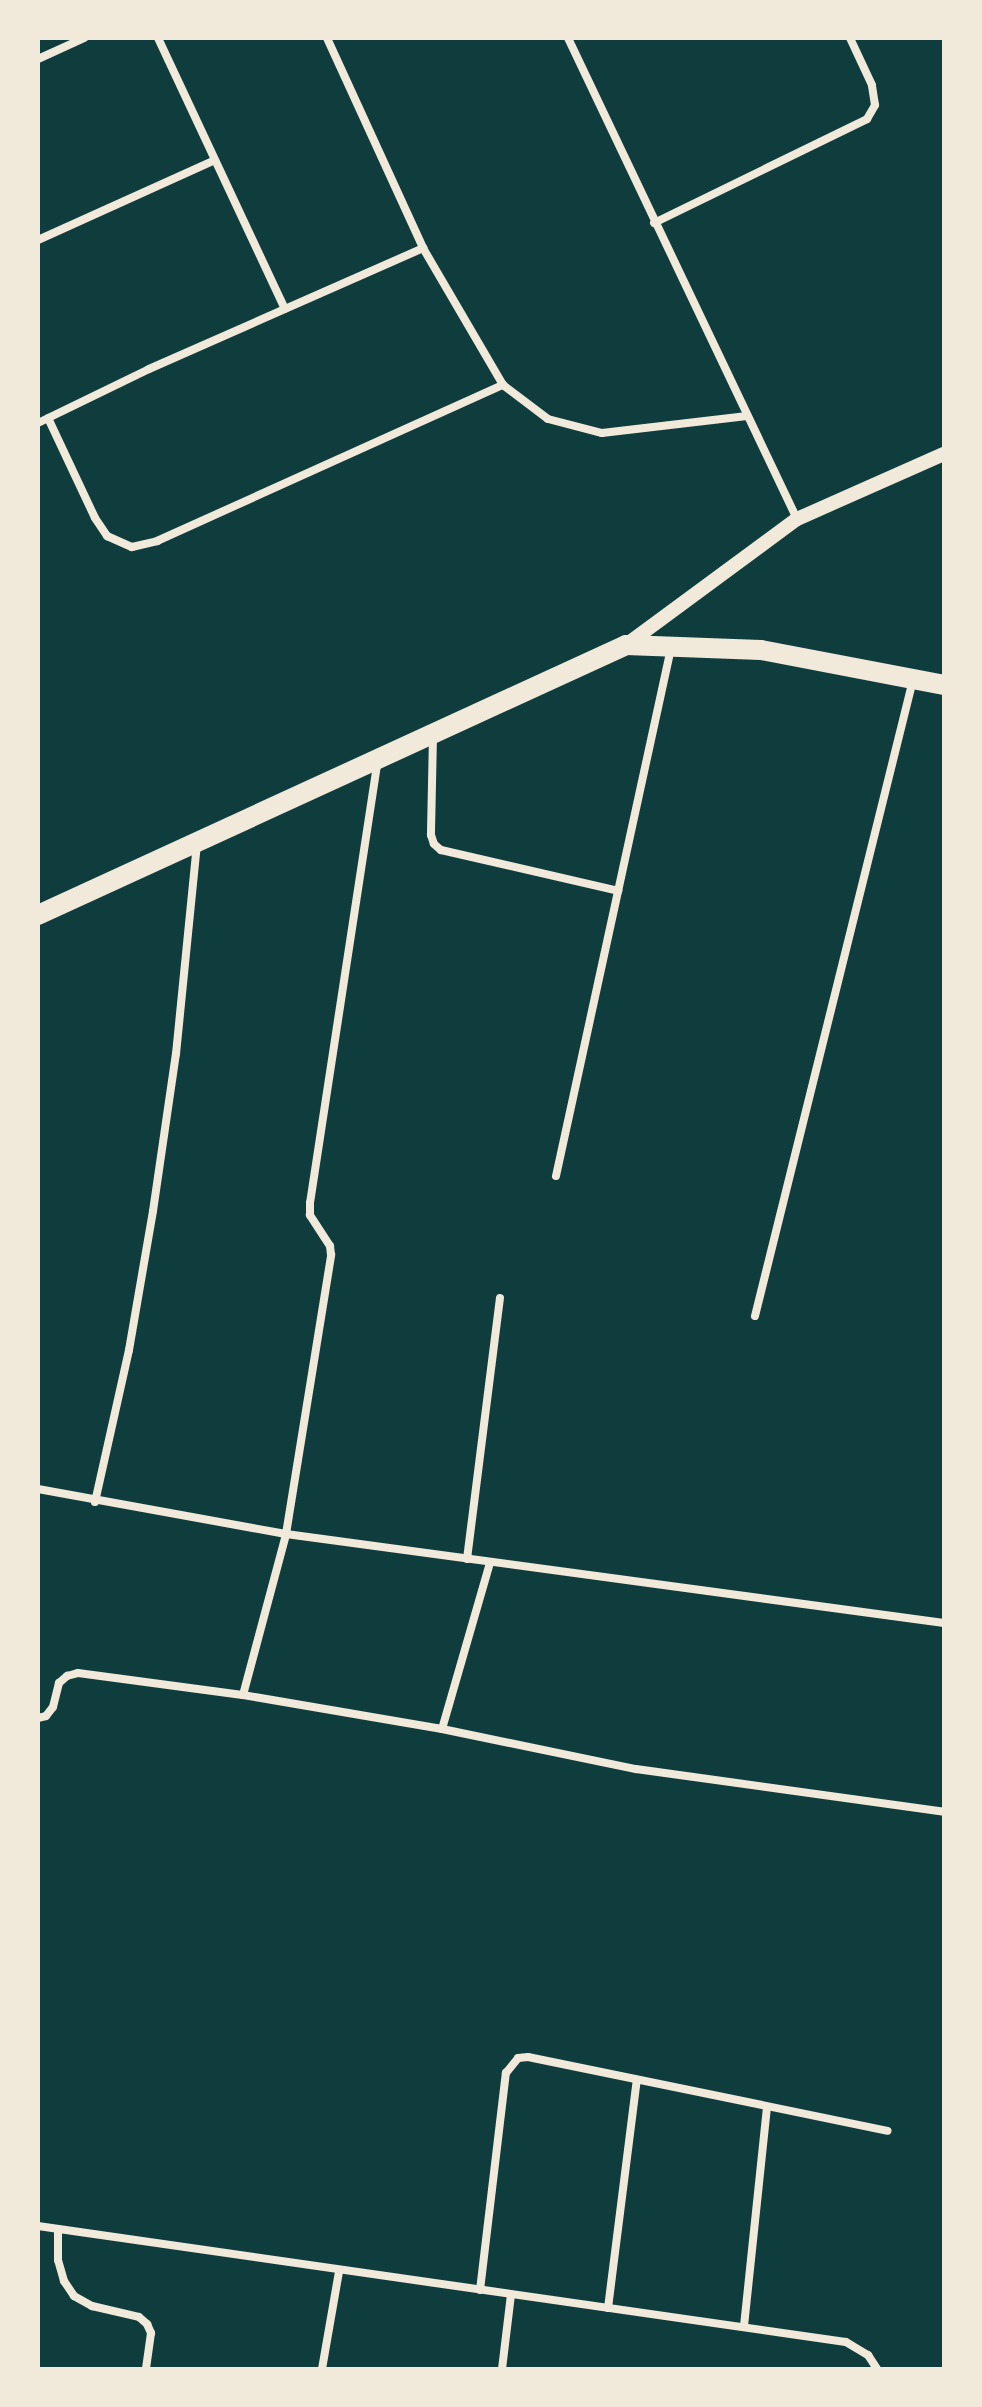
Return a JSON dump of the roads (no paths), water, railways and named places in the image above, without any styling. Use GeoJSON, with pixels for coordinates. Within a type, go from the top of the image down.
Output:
{"type":"FeatureCollection","features":[{"type":"Feature","properties":{"kind":"main road"},"geometry":{"type":"LineString","coordinates":[[38,915],[626,645],[761,650],[944,685]]}},
{"type":"Feature","properties":{"kind":"street"},"geometry":{"type":"LineString","coordinates":[[38,59],[84,38]]}},
{"type":"Feature","properties":{"kind":"street"},"geometry":{"type":"LineString","coordinates":[[158,38],[285,309]]}},
{"type":"Feature","properties":{"kind":"street"},"geometry":{"type":"LineString","coordinates":[[327,38],[423,248],[503,385],[548,419],[602,433],[747,416]]}},
{"type":"Feature","properties":{"kind":"street"},"geometry":{"type":"LineString","coordinates":[[568,38],[797,519]]}},
{"type":"Feature","properties":{"kind":"street"},"geometry":{"type":"LineString","coordinates":[[654,223],[867,119],[875,105],[872,85],[850,38]]}},
{"type":"Feature","properties":{"kind":"street"},"geometry":{"type":"LineString","coordinates":[[38,240],[215,160]]}},
{"type":"Feature","properties":{"kind":"street"},"geometry":{"type":"LineString","coordinates":[[38,423],[423,248]]}},
{"type":"Feature","properties":{"kind":"street"},"geometry":{"type":"LineString","coordinates":[[48,418],[95,518],[107,536],[132,547],[157,541],[503,385]]}},
{"type":"Feature","properties":{"kind":"street"},"geometry":{"type":"LineString","coordinates":[[626,645],[797,519],[944,454]]}},
{"type":"Feature","properties":{"kind":"street"},"geometry":{"type":"LineString","coordinates":[[556,1176],[671,647]]}},
{"type":"Feature","properties":{"kind":"street"},"geometry":{"type":"LineString","coordinates":[[755,1316],[913,679]]}},
{"type":"Feature","properties":{"kind":"street"},"geometry":{"type":"LineString","coordinates":[[433,734],[431,835],[434,844],[441,850],[618,891]]}},
{"type":"Feature","properties":{"kind":"street"},"geometry":{"type":"LineString","coordinates":[[243,1695],[286,1534],[331,1255],[330,1246],[310,1215],[310,1203],[378,759]]}},
{"type":"Feature","properties":{"kind":"street"},"geometry":{"type":"LineString","coordinates":[[95,1502],[129,1350],[153,1211],[176,1054],[197,842]]}},
{"type":"Feature","properties":{"kind":"street"},"geometry":{"type":"LineString","coordinates":[[467,1559],[500,1298]]}},
{"type":"Feature","properties":{"kind":"street"},"geometry":{"type":"LineString","coordinates":[[38,1489],[95,1502],[286,1534],[944,1623]]}},
{"type":"Feature","properties":{"kind":"street"},"geometry":{"type":"LineString","coordinates":[[442,1729],[490,1563]]}},
{"type":"Feature","properties":{"kind":"street"},"geometry":{"type":"LineString","coordinates":[[38,1718],[46,1716],[53,1707],[59,1683],[67,1676],[78,1673],[243,1695],[442,1729],[636,1769],[944,1812]]}},
{"type":"Feature","properties":{"kind":"street"},"geometry":{"type":"LineString","coordinates":[[480,2290],[492,2166],[506,2073],[511,2063],[528,2057],[887,2131]]}},
{"type":"Feature","properties":{"kind":"street"},"geometry":{"type":"LineString","coordinates":[[608,2308],[637,2080]]}},
{"type":"Feature","properties":{"kind":"street"},"geometry":{"type":"LineString","coordinates":[[744,2326],[767,2108]]}},
{"type":"Feature","properties":{"kind":"street"},"geometry":{"type":"LineString","coordinates":[[38,2226],[339,2272],[846,2342],[868,2355],[877,2369]]}},
{"type":"Feature","properties":{"kind":"street"},"geometry":{"type":"LineString","coordinates":[[58,2229],[58,2260],[64,2281],[74,2296],[92,2306],[139,2317],[147,2324],[151,2333],[146,2369]]}},
{"type":"Feature","properties":{"kind":"street"},"geometry":{"type":"LineString","coordinates":[[322,2369],[339,2272]]}},
{"type":"Feature","properties":{"kind":"street"},"geometry":{"type":"LineString","coordinates":[[502,2369],[511,2295]]}}]}
